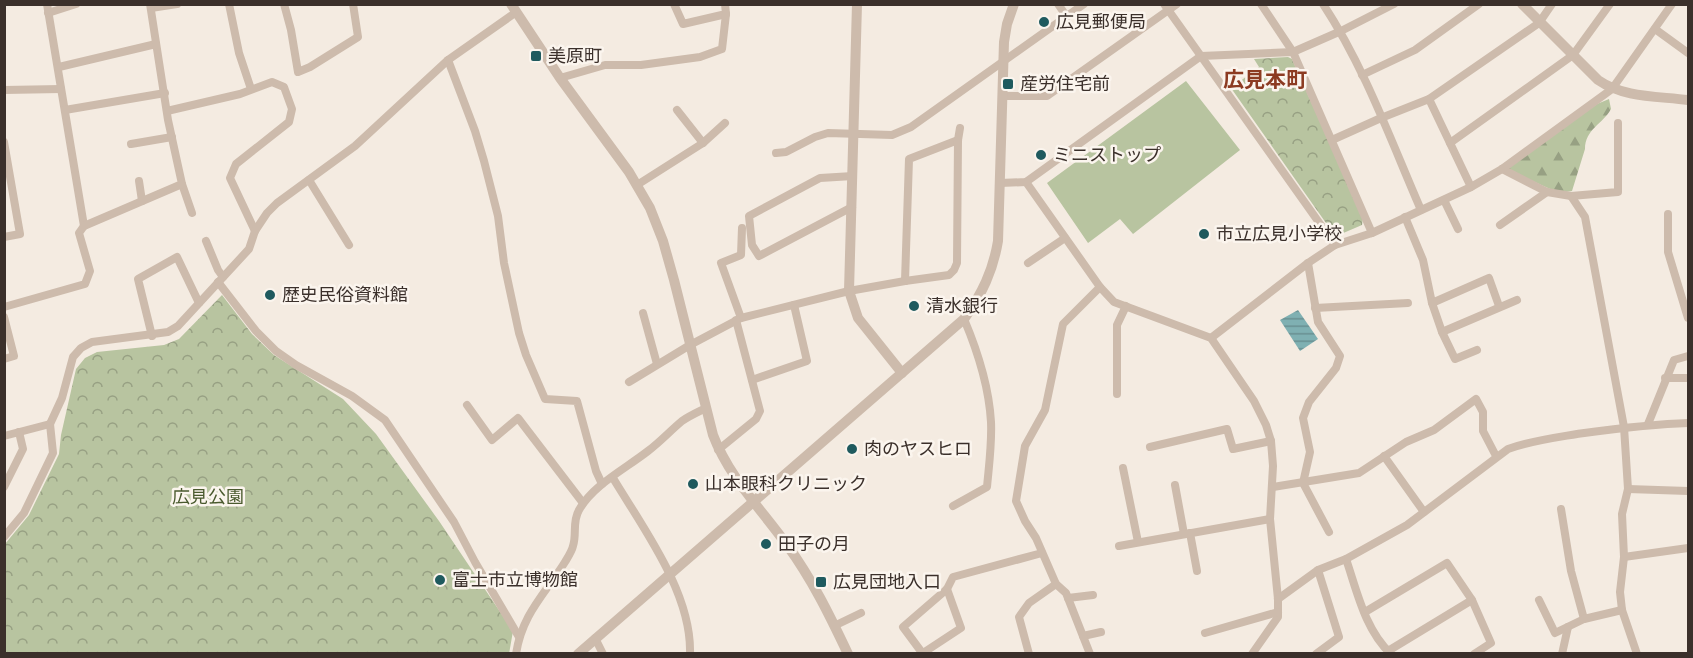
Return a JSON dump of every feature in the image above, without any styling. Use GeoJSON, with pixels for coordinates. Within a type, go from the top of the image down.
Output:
{"type":"FeatureCollection","features":[{"type":"Feature","properties":{"kind":"street"},"geometry":{"type":"LineString","coordinates":[[76,4],[48,9],[84,226]]}},
{"type":"Feature","properties":{"kind":"street"},"geometry":{"type":"LineString","coordinates":[[177,4],[151,6],[172,137],[182,184],[192,213]]}},
{"type":"Feature","properties":{"kind":"street"},"geometry":{"type":"LineString","coordinates":[[229,4],[238,53],[251,89]]}},
{"type":"Feature","properties":{"kind":"street"},"geometry":{"type":"LineString","coordinates":[[284,4],[298,72],[358,37],[353,4]]}},
{"type":"Feature","properties":{"kind":"street"},"geometry":{"type":"LineString","coordinates":[[560,78],[605,65],[641,65],[700,57],[722,49],[725,9],[683,24],[674,4]]}},
{"type":"Feature","properties":{"kind":"street"},"geometry":{"type":"LineString","coordinates":[[857,4],[849,291],[858,318],[902,373]]}},
{"type":"Feature","properties":{"kind":"street"},"geometry":{"type":"LineString","coordinates":[[578,654],[964,319],[979,298],[995,262],[998,241],[1004,60],[1006,33],[1014,4]]}},
{"type":"Feature","properties":{"kind":"street"},"geometry":{"type":"LineString","coordinates":[[1058,4],[1067,17]]}},
{"type":"Feature","properties":{"kind":"street"},"geometry":{"type":"LineString","coordinates":[[776,153],[797,148],[815,137],[828,133],[892,135],[911,127],[1084,4]]}},
{"type":"Feature","properties":{"kind":"street"},"geometry":{"type":"LineString","coordinates":[[1003,96],[1047,96],[1166,8],[1177,4]]}},
{"type":"Feature","properties":{"kind":"street"},"geometry":{"type":"LineString","coordinates":[[1261,4],[1293,52],[1372,233]]}},
{"type":"Feature","properties":{"kind":"street"},"geometry":{"type":"LineString","coordinates":[[1323,4],[1341,31],[1362,75],[1421,210]]}},
{"type":"Feature","properties":{"kind":"street"},"geometry":{"type":"LineString","coordinates":[[1362,75],[1415,50],[1479,4]]}},
{"type":"Feature","properties":{"kind":"street"},"geometry":{"type":"LineString","coordinates":[[1522,4],[1598,80],[1612,89],[1689,100]]}},
{"type":"Feature","properties":{"kind":"street"},"geometry":{"type":"LineString","coordinates":[[1332,140],[1429,99],[1539,23],[1552,4]]}},
{"type":"Feature","properties":{"kind":"street"},"geometry":{"type":"LineString","coordinates":[[1450,143],[1574,55],[1610,4]]}},
{"type":"Feature","properties":{"kind":"street"},"geometry":{"type":"LineString","coordinates":[[1211,338],[1308,262],[1335,245],[1372,233],[1471,187],[1502,169],[1612,89],[1672,4]]}},
{"type":"Feature","properties":{"kind":"street"},"geometry":{"type":"LineString","coordinates":[[1000,183],[1026,182],[1201,56],[1293,52],[1390,6]]}},
{"type":"Feature","properties":{"kind":"street"},"geometry":{"type":"LineString","coordinates":[[4,537],[24,513],[53,453],[50,424],[62,398],[73,357],[81,348],[92,342],[152,336],[168,332],[178,326],[249,249],[255,231],[277,203],[355,146],[448,60],[516,7],[560,78],[637,185],[650,208],[663,241],[718,450],[810,578],[848,654]]}},
{"type":"Feature","properties":{"kind":"street"},"geometry":{"type":"LineString","coordinates":[[1166,8],[1335,245]]}},
{"type":"Feature","properties":{"kind":"street"},"geometry":{"type":"LineString","coordinates":[[1655,29],[1689,53]]}},
{"type":"Feature","properties":{"kind":"street"},"geometry":{"type":"LineString","coordinates":[[59,67],[156,44]]}},
{"type":"Feature","properties":{"kind":"street"},"geometry":{"type":"LineString","coordinates":[[448,60],[484,161],[498,216],[504,263],[526,355],[545,399],[577,401],[596,471],[602,484]]}},
{"type":"Feature","properties":{"kind":"street"},"geometry":{"type":"LineString","coordinates":[[167,111],[240,94],[272,82],[284,87],[292,109],[289,122],[236,164],[230,178],[255,231]]}},
{"type":"Feature","properties":{"kind":"street"},"geometry":{"type":"LineString","coordinates":[[4,90],[62,89]]}},
{"type":"Feature","properties":{"kind":"street"},"geometry":{"type":"LineString","coordinates":[[65,111],[165,93]]}},
{"type":"Feature","properties":{"kind":"street"},"geometry":{"type":"LineString","coordinates":[[1429,99],[1471,187]]}},
{"type":"Feature","properties":{"kind":"street"},"geometry":{"type":"LineString","coordinates":[[677,110],[703,143]]}},
{"type":"Feature","properties":{"kind":"street"},"geometry":{"type":"LineString","coordinates":[[637,185],[703,143],[725,123]]}},
{"type":"Feature","properties":{"kind":"street"},"geometry":{"type":"LineString","coordinates":[[1502,169],[1547,192],[1571,196],[1618,192],[1618,123]]}},
{"type":"Feature","properties":{"kind":"street"},"geometry":{"type":"LineString","coordinates":[[629,382],[739,319],[849,291],[949,275],[957,263],[960,128]]}},
{"type":"Feature","properties":{"kind":"street"},"geometry":{"type":"LineString","coordinates":[[131,144],[172,137]]}},
{"type":"Feature","properties":{"kind":"street"},"geometry":{"type":"LineString","coordinates":[[905,281],[909,159],[958,140]]}},
{"type":"Feature","properties":{"kind":"street"},"geometry":{"type":"LineString","coordinates":[[4,142],[9,203],[20,234],[4,237]]}},
{"type":"Feature","properties":{"kind":"street"},"geometry":{"type":"LineString","coordinates":[[852,207],[759,256],[752,246],[749,216],[820,178],[853,176]]}},
{"type":"Feature","properties":{"kind":"street"},"geometry":{"type":"LineString","coordinates":[[309,180],[349,245]]}},
{"type":"Feature","properties":{"kind":"street"},"geometry":{"type":"LineString","coordinates":[[139,181],[142,201]]}},
{"type":"Feature","properties":{"kind":"street"},"geometry":{"type":"LineString","coordinates":[[1026,182],[1100,287],[1114,302],[1211,338],[1254,401],[1266,425],[1271,441],[1273,487],[1270,519],[1278,617],[1255,652]]}},
{"type":"Feature","properties":{"kind":"street"},"geometry":{"type":"LineString","coordinates":[[4,307],[85,284],[90,271],[79,233],[84,226],[182,184]]}},
{"type":"Feature","properties":{"kind":"street"},"geometry":{"type":"LineString","coordinates":[[1500,225],[1547,192]]}},
{"type":"Feature","properties":{"kind":"street"},"geometry":{"type":"LineString","coordinates":[[1571,196],[1586,217],[1624,427],[1628,489],[1622,514],[1624,557],[1620,592],[1622,610],[1637,654]]}},
{"type":"Feature","properties":{"kind":"street"},"geometry":{"type":"LineString","coordinates":[[1444,200],[1458,230]]}},
{"type":"Feature","properties":{"kind":"street"},"geometry":{"type":"LineString","coordinates":[[1668,214],[1668,252],[1689,318]]}},
{"type":"Feature","properties":{"kind":"street"},"geometry":{"type":"LineString","coordinates":[[1405,217],[1423,260],[1432,303],[1442,332],[1455,359],[1477,350]]}},
{"type":"Feature","properties":{"kind":"street"},"geometry":{"type":"LineString","coordinates":[[718,450],[756,419],[760,411],[739,319],[721,263],[741,255],[742,228]]}},
{"type":"Feature","properties":{"kind":"street"},"geometry":{"type":"LineString","coordinates":[[1028,263],[1065,238]]}},
{"type":"Feature","properties":{"kind":"street"},"geometry":{"type":"LineString","coordinates":[[206,241],[220,280],[256,331],[276,351],[296,365],[352,396],[385,420],[454,522],[519,637]]}},
{"type":"Feature","properties":{"kind":"street"},"geometry":{"type":"LineString","coordinates":[[152,336],[138,279],[177,257],[199,303]]}},
{"type":"Feature","properties":{"kind":"street"},"geometry":{"type":"LineString","coordinates":[[1308,262],[1318,322],[1340,356],[1336,368],[1309,402],[1304,418],[1310,452],[1304,483],[1329,532]]}},
{"type":"Feature","properties":{"kind":"street"},"geometry":{"type":"LineString","coordinates":[[1432,303],[1489,278],[1498,306]]}},
{"type":"Feature","properties":{"kind":"street"},"geometry":{"type":"LineString","coordinates":[[1090,654],[1066,592],[1056,584],[1036,538],[1024,521],[1016,501],[1025,446],[1045,410],[1063,324],[1100,287]]}},
{"type":"Feature","properties":{"kind":"street"},"geometry":{"type":"LineString","coordinates":[[1442,332],[1498,306],[1517,300]]}},
{"type":"Feature","properties":{"kind":"street"},"geometry":{"type":"LineString","coordinates":[[1315,308],[1408,303]]}},
{"type":"Feature","properties":{"kind":"street"},"geometry":{"type":"LineString","coordinates":[[752,380],[807,361],[794,304]]}},
{"type":"Feature","properties":{"kind":"street"},"geometry":{"type":"LineString","coordinates":[[1117,394],[1117,325],[1126,306]]}},
{"type":"Feature","properties":{"kind":"street"},"geometry":{"type":"LineString","coordinates":[[643,314],[657,364]]}},
{"type":"Feature","properties":{"kind":"street"},"geometry":{"type":"LineString","coordinates":[[4,317],[14,356],[4,359]]}},
{"type":"Feature","properties":{"kind":"street"},"geometry":{"type":"LineString","coordinates":[[953,506],[987,487],[991,447],[991,420],[983,375],[978,352],[964,319]]}},
{"type":"Feature","properties":{"kind":"street"},"geometry":{"type":"LineString","coordinates":[[1647,424],[1674,360],[1689,356]]}},
{"type":"Feature","properties":{"kind":"street"},"geometry":{"type":"LineString","coordinates":[[1665,378],[1689,378]]}},
{"type":"Feature","properties":{"kind":"street"},"geometry":{"type":"LineString","coordinates":[[1273,487],[1359,473],[1406,442],[1434,430],[1476,399],[1483,412],[1483,431],[1497,456]]}},
{"type":"Feature","properties":{"kind":"street"},"geometry":{"type":"LineString","coordinates":[[466,405],[492,440],[518,418],[583,503]]}},
{"type":"Feature","properties":{"kind":"street"},"geometry":{"type":"LineString","coordinates":[[516,654],[519,637],[528,615],[565,562],[574,545],[577,513],[583,503],[602,484],[650,450],[684,420],[706,408]]}},
{"type":"Feature","properties":{"kind":"street"},"geometry":{"type":"LineString","coordinates":[[1278,598],[1318,570],[1346,559],[1407,525],[1508,449],[1527,442],[1624,427],[1689,423]]}},
{"type":"Feature","properties":{"kind":"street"},"geometry":{"type":"LineString","coordinates":[[4,436],[50,424]]}},
{"type":"Feature","properties":{"kind":"street"},"geometry":{"type":"LineString","coordinates":[[1150,447],[1227,429],[1233,449],[1271,441]]}},
{"type":"Feature","properties":{"kind":"street"},"geometry":{"type":"LineString","coordinates":[[4,487],[23,449],[19,432]]}},
{"type":"Feature","properties":{"kind":"street"},"geometry":{"type":"LineString","coordinates":[[1384,456],[1424,512]]}},
{"type":"Feature","properties":{"kind":"street"},"geometry":{"type":"LineString","coordinates":[[1123,468],[1138,542]]}},
{"type":"Feature","properties":{"kind":"street"},"geometry":{"type":"LineString","coordinates":[[613,478],[670,573],[680,598],[688,632],[690,654]]}},
{"type":"Feature","properties":{"kind":"street"},"geometry":{"type":"LineString","coordinates":[[1175,485],[1197,571]]}},
{"type":"Feature","properties":{"kind":"street"},"geometry":{"type":"LineString","coordinates":[[1628,489],[1689,491]]}},
{"type":"Feature","properties":{"kind":"street"},"geometry":{"type":"LineString","coordinates":[[1561,509],[1571,571],[1584,619]]}},
{"type":"Feature","properties":{"kind":"street"},"geometry":{"type":"LineString","coordinates":[[1119,546],[1270,519]]}},
{"type":"Feature","properties":{"kind":"street"},"geometry":{"type":"LineString","coordinates":[[1624,557],[1689,548]]}},
{"type":"Feature","properties":{"kind":"street"},"geometry":{"type":"LineString","coordinates":[[947,589],[961,628],[923,653],[903,627],[947,589],[953,577],[1042,553]]}},
{"type":"Feature","properties":{"kind":"street"},"geometry":{"type":"LineString","coordinates":[[1346,559],[1374,633],[1390,652],[1472,600]]}},
{"type":"Feature","properties":{"kind":"street"},"geometry":{"type":"LineString","coordinates":[[1365,612],[1447,563],[1472,600],[1491,643],[1474,654]]}},
{"type":"Feature","properties":{"kind":"street"},"geometry":{"type":"LineString","coordinates":[[1316,654],[1339,637],[1318,570]]}},
{"type":"Feature","properties":{"kind":"street"},"geometry":{"type":"LineString","coordinates":[[1029,654],[1019,617],[1029,603],[1056,584]]}},
{"type":"Feature","properties":{"kind":"street"},"geometry":{"type":"LineString","coordinates":[[1068,598],[1093,595]]}},
{"type":"Feature","properties":{"kind":"street"},"geometry":{"type":"LineString","coordinates":[[1539,600],[1555,633],[1584,619],[1622,610]]}},
{"type":"Feature","properties":{"kind":"street"},"geometry":{"type":"LineString","coordinates":[[1205,633],[1278,612]]}},
{"type":"Feature","properties":{"kind":"street"},"geometry":{"type":"LineString","coordinates":[[834,626],[861,613]]}},
{"type":"Feature","properties":{"kind":"street"},"geometry":{"type":"LineString","coordinates":[[1562,654],[1568,627]]}},
{"type":"Feature","properties":{"kind":"street"},"geometry":{"type":"LineString","coordinates":[[1083,636],[1101,632]]}},
{"type":"Feature","properties":{"kind":"street"},"geometry":{"type":"LineString","coordinates":[[595,638],[603,654]]}},
{"type":"Feature","properties":{"kind":"green space"},"geometry":{"type":"Polygon","coordinates":[[[1288,57],[1292,59],[1363,218],[1362,225],[1341,234],[1333,233],[1231,88],[1259,67],[1254,59],[1288,57]]]}},
{"type":"Feature","properties":{"kind":"green space"},"geometry":{"type":"Polygon","coordinates":[[[1186,81],[1240,150],[1133,234],[1120,219],[1088,243],[1047,183],[1186,81]]]}},
{"type":"Feature","properties":{"kind":"green space"},"geometry":{"type":"Polygon","coordinates":[[[1609,99],[1611,109],[1588,136],[1572,191],[1559,193],[1506,169],[1597,104],[1609,99]]]}},
{"type":"Feature","properties":{"kind":"green space","name":"広見公園"},"geometry":{"type":"Polygon","coordinates":[[[222,295],[252,334],[274,355],[343,399],[376,434],[439,521],[513,631],[509,654],[5,654],[5,544],[29,515],[59,454],[76,369],[85,358],[97,352],[164,345],[179,339],[222,295]]]}},
{"type":"Feature","properties":{"kind":"water"},"geometry":{"type":"Polygon","coordinates":[[[1298,310],[1318,339],[1300,351],[1280,320],[1298,310]]]}},
{"type":"Feature","properties":{"kind":"place","name":"広見郵便局"},"geometry":{"type":"Point","coordinates":[1044,22]}},
{"type":"Feature","properties":{"kind":"place","name":"美原町"},"geometry":{"type":"Point","coordinates":[536,56]}},
{"type":"Feature","properties":{"kind":"place","name":"産労住宅前"},"geometry":{"type":"Point","coordinates":[1008,84]}},
{"type":"Feature","properties":{"kind":"place","name":"ミニストップ"},"geometry":{"type":"Point","coordinates":[1041,155]}},
{"type":"Feature","properties":{"kind":"place","name":"市立広見小学校"},"geometry":{"type":"Point","coordinates":[1204,234]}},
{"type":"Feature","properties":{"kind":"place","name":"歴史民俗資料館"},"geometry":{"type":"Point","coordinates":[270,295]}},
{"type":"Feature","properties":{"kind":"place","name":"清水銀行"},"geometry":{"type":"Point","coordinates":[914,306]}},
{"type":"Feature","properties":{"kind":"place","name":"肉のヤスヒロ"},"geometry":{"type":"Point","coordinates":[852,449]}},
{"type":"Feature","properties":{"kind":"place","name":"山本眼科クリニック"},"geometry":{"type":"Point","coordinates":[693,484]}},
{"type":"Feature","properties":{"kind":"place","name":"田子の月"},"geometry":{"type":"Point","coordinates":[766,544]}},
{"type":"Feature","properties":{"kind":"place","name":"富士市立博物館"},"geometry":{"type":"Point","coordinates":[440,580]}},
{"type":"Feature","properties":{"kind":"place","name":"広見団地入口"},"geometry":{"type":"Point","coordinates":[821,582]}},
{"type":"Feature","properties":{"kind":"district","name":"広見本町"},"geometry":{"type":"Point","coordinates":[1265,80]}}]}
